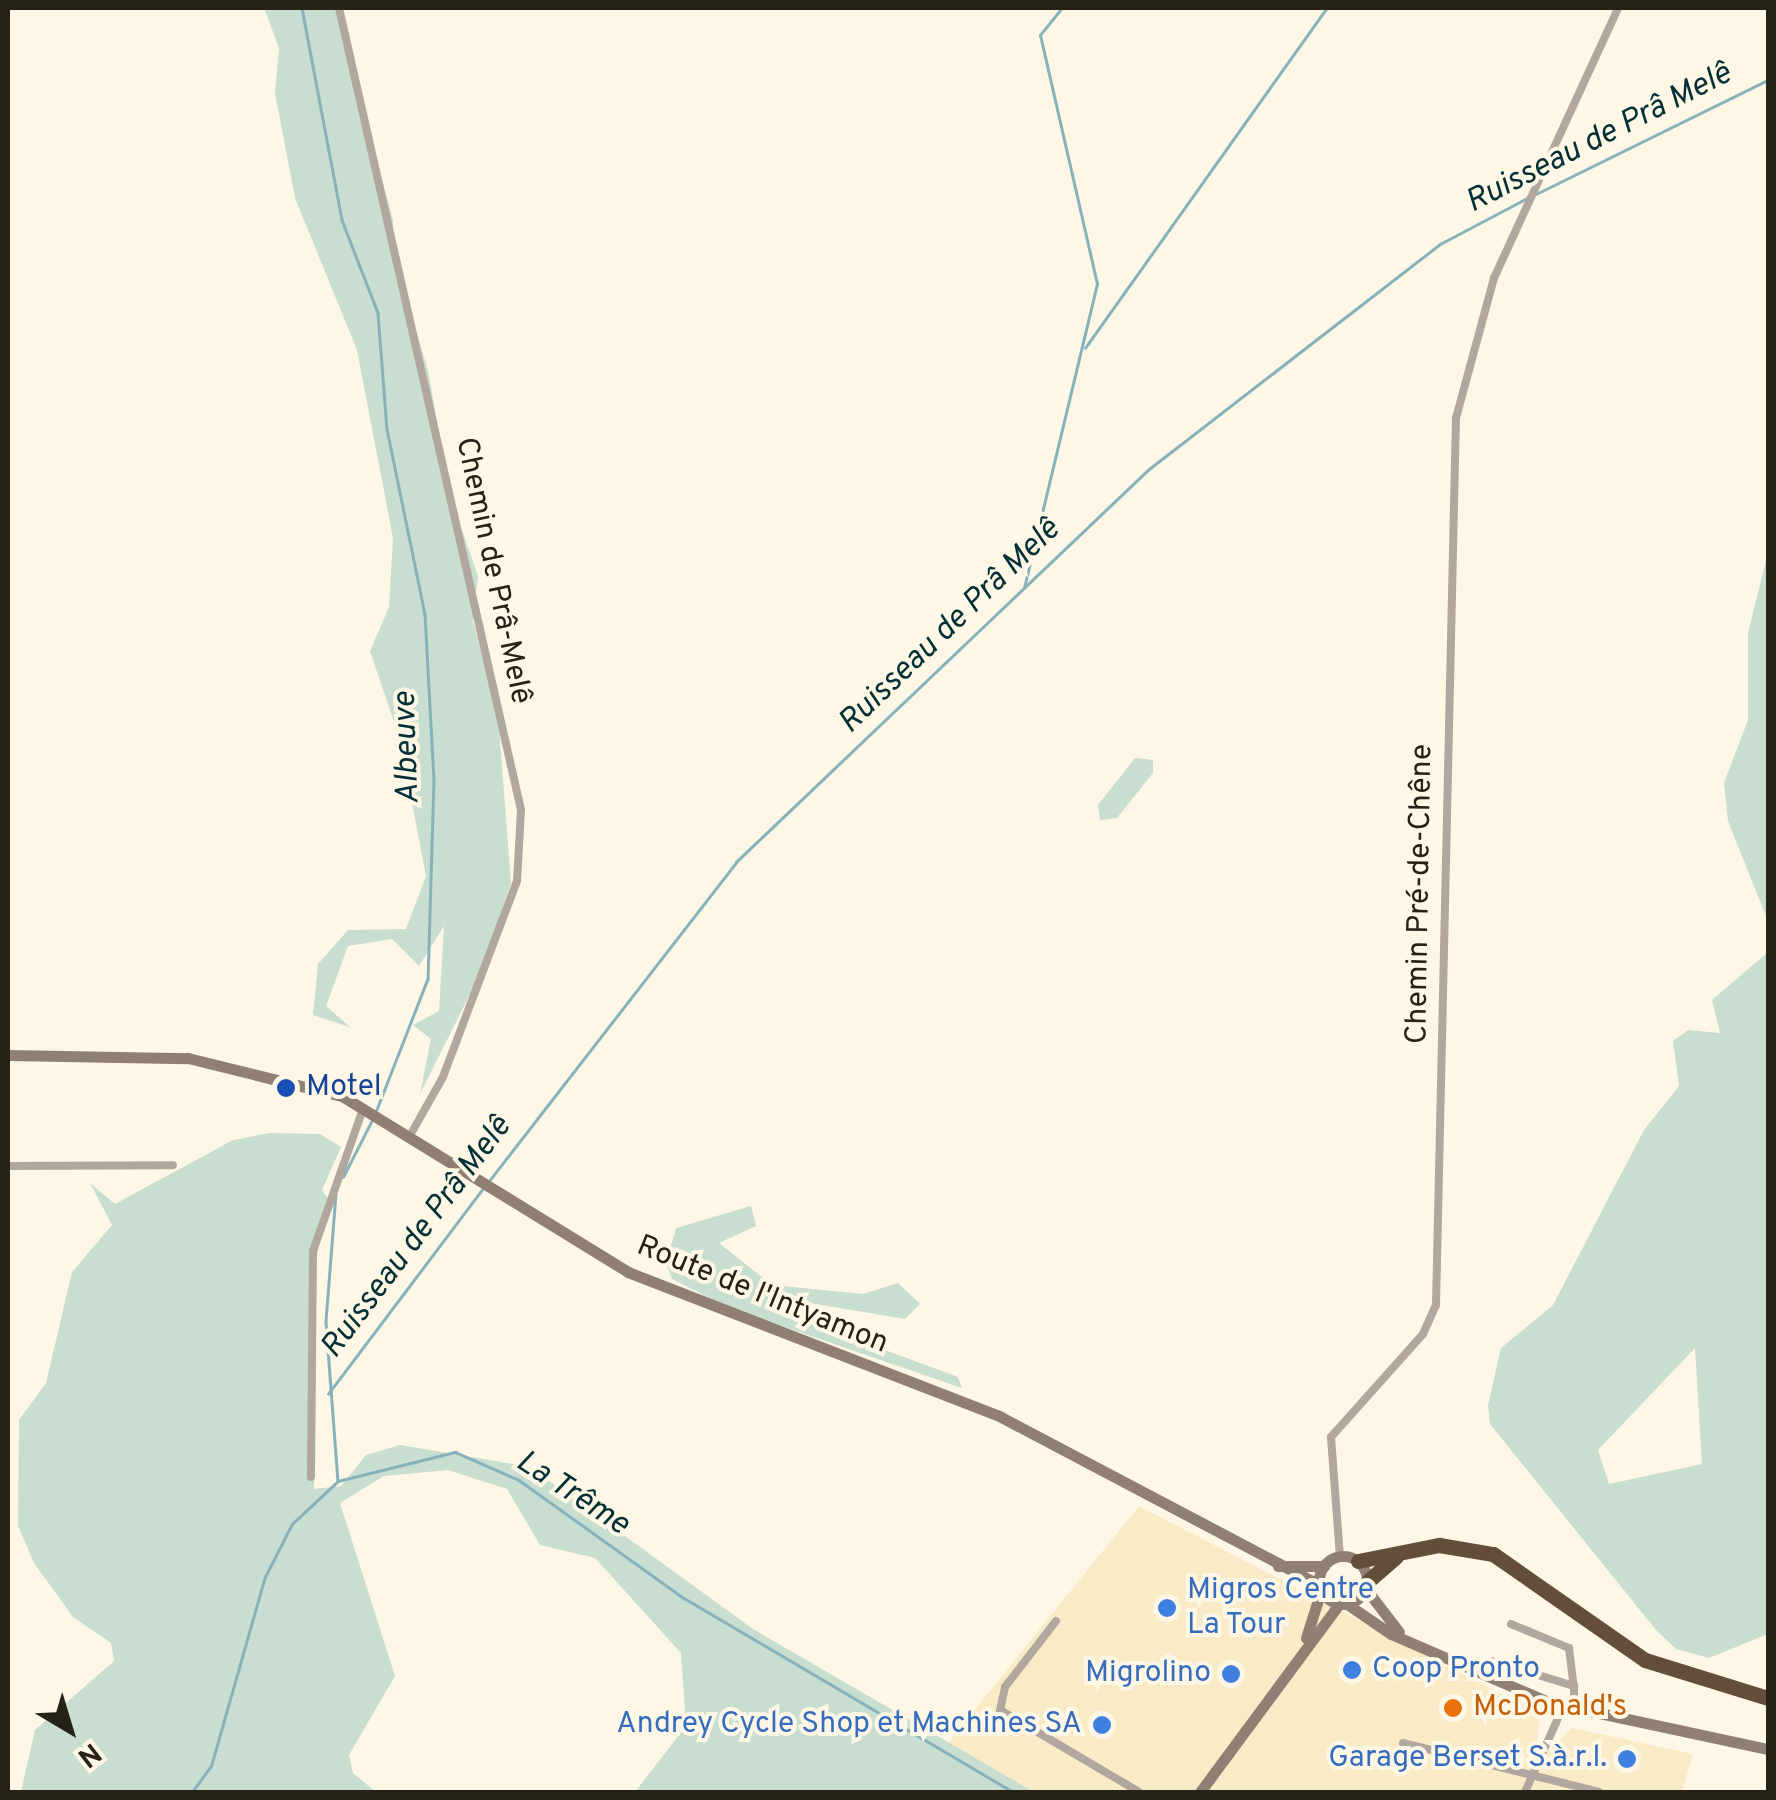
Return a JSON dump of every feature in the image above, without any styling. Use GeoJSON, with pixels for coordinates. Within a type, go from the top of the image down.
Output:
{"type":"FeatureCollection","features":[{"type":"Feature","properties":{"kind":"highway"},"geometry":{"type":"LineString","coordinates":[[1358,1561],[1408,1550],[1463,1546],[1510,1561],[1645,1660],[1768,1698]]}},
{"type":"Feature","properties":{"kind":"highway"},"geometry":{"type":"LineString","coordinates":[[1367,1585],[1408,1550]]}},
{"type":"Feature","properties":{"kind":"main road","name":"Route de l'Intyamon"},"geometry":{"type":"LineString","coordinates":[[8,1055],[188,1058],[289,1078],[366,1108],[412,1132],[494,1190],[653,1284],[1002,1416],[1266,1563],[1320,1587]]}},
{"type":"Feature","properties":{"kind":"main road"},"geometry":{"type":"LineString","coordinates":[[1306,1638],[1324,1566],[1340,1557],[1358,1561],[1380,1616],[1410,1641]]}},
{"type":"Feature","properties":{"kind":"main road","name":"Route de l'Intyamon"},"geometry":{"type":"LineString","coordinates":[[1266,1563],[1324,1566]]}},
{"type":"Feature","properties":{"kind":"main road"},"geometry":{"type":"LineString","coordinates":[[1200,1792],[1306,1638],[1367,1585]]}},
{"type":"Feature","properties":{"kind":"main road"},"geometry":{"type":"LineString","coordinates":[[1320,1587],[1410,1641],[1568,1708],[1768,1748]]}},
{"type":"Feature","properties":{"kind":"street","name":"Chemin de Prâ-Melê"},"geometry":{"type":"LineString","coordinates":[[339,8],[521,810],[517,881],[457,1044],[412,1132]]}},
{"type":"Feature","properties":{"kind":"street","name":"Chemin Pré-de-Chêne"},"geometry":{"type":"LineString","coordinates":[[1340,1557],[1331,1436],[1423,1334],[1436,1305],[1452,448],[1476,330],[1527,204],[1618,8]]}},
{"type":"Feature","properties":{"kind":"street"},"geometry":{"type":"LineString","coordinates":[[312,1478],[314,1242],[366,1108]]}},
{"type":"Feature","properties":{"kind":"street"},"geometry":{"type":"LineString","coordinates":[[8,1166],[173,1165]]}},
{"type":"Feature","properties":{"kind":"street"},"geometry":{"type":"LineString","coordinates":[[1056,1621],[1006,1687],[1000,1710],[1139,1792]]}},
{"type":"Feature","properties":{"kind":"street"},"geometry":{"type":"LineString","coordinates":[[1512,1624],[1568,1648],[1574,1686],[1568,1708],[1525,1792]]}},
{"type":"Feature","properties":{"kind":"street"},"geometry":{"type":"LineString","coordinates":[[1493,1661],[1574,1686]]}},
{"type":"Feature","properties":{"kind":"street"},"geometry":{"type":"LineString","coordinates":[[1403,1743],[1600,1792]]}},
{"type":"Feature","properties":{"kind":"shaded area"},"geometry":{"type":"Polygon","coordinates":[[[1139,1506],[1540,1714],[1535,1764],[1572,1728],[1693,1754],[1682,1792],[1034,1792],[948,1743],[1139,1506]]]}},
{"type":"Feature","properties":{"kind":"green space"},"geometry":{"type":"Polygon","coordinates":[[[264,8],[335,8],[393,220],[392,252],[428,370],[450,496],[478,576],[473,621],[498,714],[511,883],[481,972],[420,1094],[431,1039],[413,1025],[439,1011],[444,926],[419,966],[392,939],[348,946],[326,1006],[350,1027],[313,1015],[318,964],[348,930],[406,929],[426,876],[400,740],[370,651],[389,607],[393,538],[357,350],[295,198],[275,93],[279,48],[264,8]]]}},
{"type":"Feature","properties":{"kind":"green space"},"geometry":{"type":"Polygon","coordinates":[[[1768,552],[1768,921],[1728,821],[1724,783],[1748,720],[1748,633],[1768,552]]]}},
{"type":"Feature","properties":{"kind":"green space"},"geometry":{"type":"Polygon","coordinates":[[[1135,758],[1153,760],[1153,773],[1117,818],[1100,820],[1098,805],[1135,758]]]}},
{"type":"Feature","properties":{"kind":"green space"},"geometry":{"type":"Polygon","coordinates":[[[1768,952],[1768,1634],[1709,1658],[1676,1649],[1656,1630],[1490,1424],[1488,1405],[1501,1348],[1553,1305],[1644,1130],[1679,1086],[1673,1041],[1688,1030],[1720,1033],[1712,1000],[1768,952]],[[1695,1348],[1598,1450],[1609,1484],[1702,1464],[1695,1348]]]}},
{"type":"Feature","properties":{"kind":"green space"},"geometry":{"type":"Polygon","coordinates":[[[270,1133],[320,1134],[341,1147],[322,1190],[329,1200],[315,1264],[314,1489],[341,1486],[366,1455],[400,1445],[530,1467],[753,1629],[1034,1792],[635,1792],[686,1726],[681,1653],[595,1558],[540,1545],[507,1489],[448,1470],[384,1476],[340,1503],[395,1676],[349,1755],[353,1773],[376,1792],[21,1792],[35,1730],[114,1661],[111,1643],[73,1617],[34,1563],[18,1526],[19,1420],[46,1383],[72,1272],[112,1225],[90,1183],[115,1204],[233,1140],[270,1133]]]}},
{"type":"Feature","properties":{"kind":"green space"},"geometry":{"type":"Polygon","coordinates":[[[751,1206],[756,1226],[719,1243],[772,1285],[863,1294],[898,1283],[920,1304],[905,1319],[816,1304],[774,1309],[958,1377],[962,1388],[732,1309],[672,1279],[666,1263],[676,1228],[751,1206]]]}},
{"type":"Feature","properties":{"kind":"waterway","name":"Albeuve"},"geometry":{"type":"LineString","coordinates":[[302,8],[342,220],[378,313],[387,429],[425,614],[434,779],[428,979],[377,1110]]}},
{"type":"Feature","properties":{"kind":"waterway"},"geometry":{"type":"LineString","coordinates":[[1024,588],[1097,284],[1040,35],[1062,8]]}},
{"type":"Feature","properties":{"kind":"waterway"},"geometry":{"type":"LineString","coordinates":[[1085,348],[1327,8]]}},
{"type":"Feature","properties":{"kind":"waterway","name":"Ruisseau de Prâ Melê"},"geometry":{"type":"LineString","coordinates":[[1536,194],[1768,80]]}},
{"type":"Feature","properties":{"kind":"waterway","name":"Ruisseau de Prâ Melê"},"geometry":{"type":"LineString","coordinates":[[489,1181],[736,862],[1149,469],[1440,244],[1529,197]]}},
{"type":"Feature","properties":{"kind":"waterway","name":"Albeuve"},"geometry":{"type":"LineString","coordinates":[[343,1177],[371,1122]]}},
{"type":"Feature","properties":{"kind":"waterway","name":"Ruisseau de Prâ Melê"},"geometry":{"type":"LineString","coordinates":[[328,1394],[484,1187]]}},
{"type":"Feature","properties":{"kind":"waterway","name":"Albeuve"},"geometry":{"type":"LineString","coordinates":[[336,1194],[326,1322],[338,1481]]}},
{"type":"Feature","properties":{"kind":"waterway","name":"La Trême"},"geometry":{"type":"LineString","coordinates":[[192,1792],[211,1766],[265,1577],[292,1524],[338,1481],[455,1452],[519,1480],[684,1598],[1013,1792]]}},
{"type":"Feature","properties":{"kind":"place","name":"Motel"},"geometry":{"type":"Point","coordinates":[286,1088]}},
{"type":"Feature","properties":{"kind":"place","name":"Migros Centre La Tour"},"geometry":{"type":"Point","coordinates":[1167,1608]}},
{"type":"Feature","properties":{"kind":"place","name":"Coop Pronto"},"geometry":{"type":"Point","coordinates":[1352,1670]}},
{"type":"Feature","properties":{"kind":"place","name":"Migrolino"},"geometry":{"type":"Point","coordinates":[1231,1674]}},
{"type":"Feature","properties":{"kind":"place","name":"McDonald's"},"geometry":{"type":"Point","coordinates":[1453,1708]}},
{"type":"Feature","properties":{"kind":"place","name":"Andrey Cycle Shop et Machines SA"},"geometry":{"type":"Point","coordinates":[1102,1725]}},
{"type":"Feature","properties":{"kind":"place","name":"Garage Berset S.à.r.l."},"geometry":{"type":"Point","coordinates":[1627,1759]}}]}
